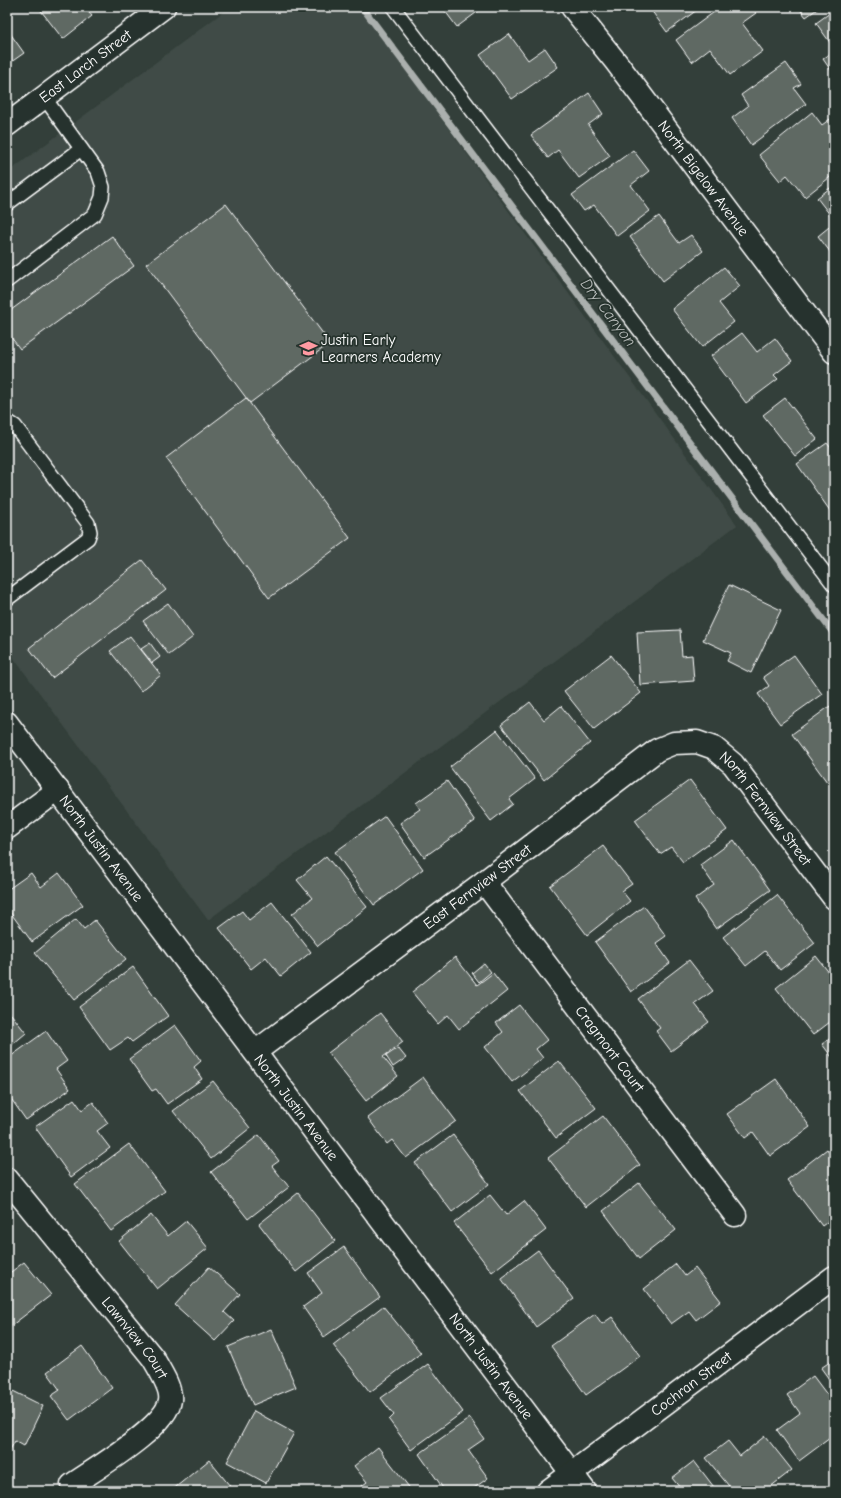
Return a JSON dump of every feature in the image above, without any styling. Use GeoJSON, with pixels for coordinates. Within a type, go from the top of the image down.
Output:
{"type":"FeatureCollection","features":[{"type":"Feature","properties":{"kind":"street","name":"North Bigelow Avenue"},"geometry":{"type":"LineString","coordinates":[[572,7],[616,62],[834,352]]}},
{"type":"Feature","properties":{"kind":"street","name":"East Larch Street"},"geometry":{"type":"LineString","coordinates":[[7,124],[160,8]]}},
{"type":"Feature","properties":{"kind":"street","name":"North Justin Avenue"},"geometry":{"type":"LineString","coordinates":[[7,723],[585,1491]]}},
{"type":"Feature","properties":{"kind":"street","name":"East Fernview Street"},"geometry":{"type":"LineString","coordinates":[[255,1052],[484,882],[657,750],[674,743],[697,742],[705,745]]}},
{"type":"Feature","properties":{"kind":"street","name":"North Fernview Street"},"geometry":{"type":"LineString","coordinates":[[705,745],[714,748],[733,764],[834,898]]}},
{"type":"Feature","properties":{"kind":"street"},"geometry":{"type":"LineString","coordinates":[[7,828],[58,790]]}},
{"type":"Feature","properties":{"kind":"street","name":"Cragmont Court"},"geometry":{"type":"LineString","coordinates":[[484,882],[735,1215]]}},
{"type":"Feature","properties":{"kind":"street","name":"Lawnview Court"},"geometry":{"type":"LineString","coordinates":[[7,1180],[153,1358],[168,1386],[170,1400],[165,1412],[147,1432],[72,1485]]}},
{"type":"Feature","properties":{"kind":"street","name":"Cochran Street"},"geometry":{"type":"LineString","coordinates":[[548,1491],[834,1277]]}},
{"type":"Feature","properties":{"kind":"lane"},"geometry":{"type":"LineString","coordinates":[[393,7],[834,585]]}},
{"type":"Feature","properties":{"kind":"lane"},"geometry":{"type":"LineString","coordinates":[[7,281],[95,214],[102,197],[103,187],[98,172],[44,97]]}},
{"type":"Feature","properties":{"kind":"lane"},"geometry":{"type":"LineString","coordinates":[[7,204],[81,149]]}},
{"type":"Feature","properties":{"kind":"lane"},"geometry":{"type":"LineString","coordinates":[[7,421],[15,426],[88,523],[90,532],[88,538],[7,599]]}},
{"type":"Feature","properties":{"kind":"shaded area","name":"Justin Early Learners Academy"},"geometry":{"type":"Polygon","coordinates":[[[230,7],[360,7],[737,525],[208,920],[7,649],[7,173],[230,7]]]}},
{"type":"Feature","properties":{"kind":"building"},"geometry":{"type":"Polygon","coordinates":[[[38,7],[85,7],[92,16],[63,39],[38,7]]]}},
{"type":"Feature","properties":{"kind":"building"},"geometry":{"type":"Polygon","coordinates":[[[442,7],[484,7],[457,27],[442,7]]]}},
{"type":"Feature","properties":{"kind":"building"},"geometry":{"type":"Polygon","coordinates":[[[655,7],[701,7],[667,32],[651,10],[655,7]]]}},
{"type":"Feature","properties":{"kind":"building"},"geometry":{"type":"Polygon","coordinates":[[[721,7],[751,7],[756,13],[742,23],[763,51],[730,75],[710,48],[692,62],[676,40],[721,7]]]}},
{"type":"Feature","properties":{"kind":"building"},"geometry":{"type":"Polygon","coordinates":[[[798,7],[820,7],[806,17],[798,7]]]}},
{"type":"Feature","properties":{"kind":"building"},"geometry":{"type":"Polygon","coordinates":[[[834,10],[834,48],[816,23],[834,10]]]}},
{"type":"Feature","properties":{"kind":"building"},"geometry":{"type":"Polygon","coordinates":[[[7,29],[24,53],[7,65],[7,29]]]}},
{"type":"Feature","properties":{"kind":"building"},"geometry":{"type":"Polygon","coordinates":[[[509,34],[528,60],[545,48],[558,67],[512,99],[480,55],[509,34]]]}},
{"type":"Feature","properties":{"kind":"building"},"geometry":{"type":"Polygon","coordinates":[[[834,51],[834,75],[823,59],[834,51]]]}},
{"type":"Feature","properties":{"kind":"building"},"geometry":{"type":"Polygon","coordinates":[[[786,63],[801,84],[794,88],[806,104],[751,145],[732,118],[748,106],[741,95],[786,63]]]}},
{"type":"Feature","properties":{"kind":"building"},"geometry":{"type":"Polygon","coordinates":[[[589,93],[603,114],[588,125],[610,156],[579,178],[558,150],[548,158],[531,135],[589,93]]]}},
{"type":"Feature","properties":{"kind":"building"},"geometry":{"type":"Polygon","coordinates":[[[812,112],[822,125],[830,119],[834,124],[834,174],[805,197],[787,175],[780,181],[759,155],[812,112]]]}},
{"type":"Feature","properties":{"kind":"building"},"geometry":{"type":"Polygon","coordinates":[[[633,150],[649,171],[631,185],[650,211],[617,236],[594,205],[584,211],[572,195],[633,150]]]}},
{"type":"Feature","properties":{"kind":"building"},"geometry":{"type":"Polygon","coordinates":[[[834,185],[834,220],[817,198],[834,185]]]}},
{"type":"Feature","properties":{"kind":"building"},"geometry":{"type":"Polygon","coordinates":[[[226,204],[330,343],[250,403],[146,264],[226,204]]]}},
{"type":"Feature","properties":{"kind":"building"},"geometry":{"type":"Polygon","coordinates":[[[659,216],[679,243],[691,235],[703,251],[663,281],[630,237],[659,216]]]}},
{"type":"Feature","properties":{"kind":"building"},"geometry":{"type":"Polygon","coordinates":[[[834,223],[834,257],[818,236],[834,223]]]}},
{"type":"Feature","properties":{"kind":"building"},"geometry":{"type":"Polygon","coordinates":[[[112,236],[134,266],[20,349],[7,332],[7,313],[112,236]]]}},
{"type":"Feature","properties":{"kind":"building"},"geometry":{"type":"Polygon","coordinates":[[[724,267],[740,286],[719,303],[734,322],[702,347],[672,309],[724,267]]]}},
{"type":"Feature","properties":{"kind":"building"},"geometry":{"type":"Polygon","coordinates":[[[742,333],[757,352],[775,338],[792,361],[774,375],[778,379],[746,403],[711,356],[742,333]]]}},
{"type":"Feature","properties":{"kind":"building"},"geometry":{"type":"Polygon","coordinates":[[[246,398],[350,538],[269,598],[166,458],[246,398]]]}},
{"type":"Feature","properties":{"kind":"building"},"geometry":{"type":"Polygon","coordinates":[[[785,398],[817,439],[795,456],[763,415],[785,398]]]}},
{"type":"Feature","properties":{"kind":"building"},"geometry":{"type":"Polygon","coordinates":[[[827,443],[834,452],[833,515],[797,464],[827,443]]]}},
{"type":"Feature","properties":{"kind":"building"},"geometry":{"type":"Polygon","coordinates":[[[142,560],[166,590],[52,678],[29,648],[142,560]]]}},
{"type":"Feature","properties":{"kind":"building"},"geometry":{"type":"Polygon","coordinates":[[[729,585],[781,610],[751,673],[727,661],[731,653],[703,640],[729,585]]]}},
{"type":"Feature","properties":{"kind":"building"},"geometry":{"type":"Polygon","coordinates":[[[168,603],[193,637],[169,655],[143,621],[168,603]]]}},
{"type":"Feature","properties":{"kind":"building"},"geometry":{"type":"Polygon","coordinates":[[[680,630],[682,656],[692,655],[694,681],[640,685],[637,632],[680,630]]]}},
{"type":"Feature","properties":{"kind":"building"},"geometry":{"type":"Polygon","coordinates":[[[130,636],[161,675],[141,691],[110,651],[130,636]]]}},
{"type":"Feature","properties":{"kind":"building"},"geometry":{"type":"Polygon","coordinates":[[[150,643],[160,657],[152,663],[141,649],[150,643]]]}},
{"type":"Feature","properties":{"kind":"building"},"geometry":{"type":"Polygon","coordinates":[[[611,655],[641,693],[594,729],[564,691],[611,655]]]}},
{"type":"Feature","properties":{"kind":"building"},"geometry":{"type":"Polygon","coordinates":[[[794,655],[822,694],[780,724],[758,694],[769,686],[763,677],[794,655]]]}},
{"type":"Feature","properties":{"kind":"building"},"geometry":{"type":"Polygon","coordinates":[[[530,702],[544,720],[561,706],[590,743],[544,780],[501,725],[530,702]]]}},
{"type":"Feature","properties":{"kind":"building"},"geometry":{"type":"Polygon","coordinates":[[[830,706],[834,712],[834,776],[827,782],[792,734],[830,706]]]}},
{"type":"Feature","properties":{"kind":"building"},"geometry":{"type":"Polygon","coordinates":[[[497,730],[535,779],[509,799],[513,804],[491,821],[450,767],[497,730]]]}},
{"type":"Feature","properties":{"kind":"building"},"geometry":{"type":"Polygon","coordinates":[[[690,780],[727,830],[683,862],[671,847],[660,854],[635,820],[690,780]]]}},
{"type":"Feature","properties":{"kind":"building"},"geometry":{"type":"Polygon","coordinates":[[[447,781],[475,821],[424,857],[400,823],[420,809],[416,803],[447,781]]]}},
{"type":"Feature","properties":{"kind":"building"},"geometry":{"type":"Polygon","coordinates":[[[385,816],[423,869],[374,905],[335,852],[385,816]]]}},
{"type":"Feature","properties":{"kind":"building"},"geometry":{"type":"Polygon","coordinates":[[[734,840],[770,890],[716,929],[695,899],[714,885],[700,865],[734,840]]]}},
{"type":"Feature","properties":{"kind":"building"},"geometry":{"type":"Polygon","coordinates":[[[603,846],[632,884],[622,891],[630,901],[587,935],[550,886],[603,846]]]}},
{"type":"Feature","properties":{"kind":"building"},"geometry":{"type":"Polygon","coordinates":[[[326,856],[367,907],[318,946],[292,914],[312,898],[297,880],[326,856]]]}},
{"type":"Feature","properties":{"kind":"building"},"geometry":{"type":"Polygon","coordinates":[[[31,873],[41,887],[59,873],[83,905],[32,942],[7,908],[7,890],[31,873]]]}},
{"type":"Feature","properties":{"kind":"building"},"geometry":{"type":"Polygon","coordinates":[[[777,895],[815,943],[780,970],[765,951],[746,966],[723,937],[777,895]]]}},
{"type":"Feature","properties":{"kind":"building"},"geometry":{"type":"Polygon","coordinates":[[[272,902],[311,952],[281,976],[266,957],[251,969],[219,928],[242,911],[249,920],[272,902]]]}},
{"type":"Feature","properties":{"kind":"building"},"geometry":{"type":"Polygon","coordinates":[[[644,906],[666,936],[656,943],[670,963],[631,992],[595,942],[644,906]]]}},
{"type":"Feature","properties":{"kind":"building"},"geometry":{"type":"Polygon","coordinates":[[[76,919],[84,929],[95,920],[126,959],[74,1000],[35,953],[76,919]]]}},
{"type":"Feature","properties":{"kind":"building"},"geometry":{"type":"Polygon","coordinates":[[[816,956],[834,979],[834,1019],[813,1035],[776,988],[816,956]]]}},
{"type":"Feature","properties":{"kind":"building"},"geometry":{"type":"Polygon","coordinates":[[[455,957],[477,985],[493,973],[507,991],[459,1029],[448,1015],[438,1024],[412,992],[455,957]]]}},
{"type":"Feature","properties":{"kind":"building"},"geometry":{"type":"Polygon","coordinates":[[[689,960],[713,991],[695,1004],[709,1022],[671,1051],[656,1031],[660,1028],[638,999],[689,960]]]}},
{"type":"Feature","properties":{"kind":"building"},"geometry":{"type":"Polygon","coordinates":[[[484,963],[491,972],[479,982],[472,973],[484,963]]]}},
{"type":"Feature","properties":{"kind":"building"},"geometry":{"type":"Polygon","coordinates":[[[133,967],[168,1016],[132,1042],[128,1038],[110,1050],[79,1007],[133,967]]]}},
{"type":"Feature","properties":{"kind":"building"},"geometry":{"type":"Polygon","coordinates":[[[519,1005],[547,1040],[536,1049],[543,1058],[512,1082],[485,1047],[503,1032],[496,1023],[519,1005]]]}},
{"type":"Feature","properties":{"kind":"building"},"geometry":{"type":"Polygon","coordinates":[[[7,1009],[26,1033],[7,1049],[7,1009]]]}},
{"type":"Feature","properties":{"kind":"building"},"geometry":{"type":"Polygon","coordinates":[[[380,1013],[403,1042],[383,1057],[398,1076],[366,1101],[328,1053],[380,1013]]]}},
{"type":"Feature","properties":{"kind":"building"},"geometry":{"type":"Polygon","coordinates":[[[175,1025],[201,1061],[194,1067],[202,1079],[167,1104],[156,1089],[152,1091],[129,1059],[175,1025]]]}},
{"type":"Feature","properties":{"kind":"building"},"geometry":{"type":"Polygon","coordinates":[[[46,1031],[67,1061],[56,1069],[70,1089],[26,1120],[7,1093],[7,1059],[46,1031]]]}},
{"type":"Feature","properties":{"kind":"building"},"geometry":{"type":"Polygon","coordinates":[[[834,1036],[834,1060],[822,1044],[834,1036]]]}},
{"type":"Feature","properties":{"kind":"building"},"geometry":{"type":"Polygon","coordinates":[[[398,1048],[406,1058],[393,1067],[386,1056],[398,1048]]]}},
{"type":"Feature","properties":{"kind":"building"},"geometry":{"type":"Polygon","coordinates":[[[559,1061],[596,1108],[556,1138],[520,1091],[559,1061]]]}},
{"type":"Feature","properties":{"kind":"building"},"geometry":{"type":"Polygon","coordinates":[[[423,1077],[456,1121],[406,1158],[392,1140],[387,1144],[368,1118],[423,1077]]]}},
{"type":"Feature","properties":{"kind":"building"},"geometry":{"type":"Polygon","coordinates":[[[776,1079],[810,1127],[770,1156],[753,1132],[745,1138],[727,1114],[776,1079]]]}},
{"type":"Feature","properties":{"kind":"building"},"geometry":{"type":"Polygon","coordinates":[[[213,1081],[250,1128],[211,1159],[173,1111],[213,1081]]]}},
{"type":"Feature","properties":{"kind":"building"},"geometry":{"type":"Polygon","coordinates":[[[74,1099],[82,1110],[93,1102],[108,1123],[97,1131],[110,1148],[71,1177],[35,1127],[74,1099]]]}},
{"type":"Feature","properties":{"kind":"building"},"geometry":{"type":"Polygon","coordinates":[[[603,1116],[640,1165],[586,1207],[548,1158],[603,1116]]]}},
{"type":"Feature","properties":{"kind":"building"},"geometry":{"type":"Polygon","coordinates":[[[259,1135],[279,1161],[272,1166],[289,1187],[248,1219],[211,1172],[259,1135]]]}},
{"type":"Feature","properties":{"kind":"building"},"geometry":{"type":"Polygon","coordinates":[[[453,1135],[489,1184],[452,1212],[415,1163],[453,1135]]]}},
{"type":"Feature","properties":{"kind":"building"},"geometry":{"type":"Polygon","coordinates":[[[129,1144],[165,1191],[111,1231],[75,1184],[129,1144]]]}},
{"type":"Feature","properties":{"kind":"building"},"geometry":{"type":"Polygon","coordinates":[[[827,1149],[834,1159],[834,1217],[822,1226],[787,1180],[827,1149]]]}},
{"type":"Feature","properties":{"kind":"building"},"geometry":{"type":"Polygon","coordinates":[[[639,1183],[676,1230],[639,1259],[603,1211],[639,1183]]]}},
{"type":"Feature","properties":{"kind":"building"},"geometry":{"type":"Polygon","coordinates":[[[298,1193],[335,1241],[296,1272],[259,1224],[298,1193]]]}},
{"type":"Feature","properties":{"kind":"building"},"geometry":{"type":"Polygon","coordinates":[[[490,1195],[506,1215],[524,1201],[546,1230],[492,1272],[454,1223],[490,1195]]]}},
{"type":"Feature","properties":{"kind":"building"},"geometry":{"type":"Polygon","coordinates":[[[151,1215],[168,1236],[186,1221],[208,1248],[157,1289],[119,1241],[151,1215]]]}},
{"type":"Feature","properties":{"kind":"building"},"geometry":{"type":"Polygon","coordinates":[[[344,1247],[380,1297],[324,1337],[303,1307],[322,1293],[308,1273],[344,1247]]]}},
{"type":"Feature","properties":{"kind":"building"},"geometry":{"type":"Polygon","coordinates":[[[538,1250],[574,1299],[536,1327],[501,1278],[538,1250]]]}},
{"type":"Feature","properties":{"kind":"building"},"geometry":{"type":"Polygon","coordinates":[[[24,1262],[51,1295],[7,1329],[7,1275],[24,1262]]]}},
{"type":"Feature","properties":{"kind":"building"},"geometry":{"type":"Polygon","coordinates":[[[676,1264],[685,1276],[695,1268],[721,1301],[696,1320],[689,1311],[671,1324],[644,1289],[676,1264]]]}},
{"type":"Feature","properties":{"kind":"building"},"geometry":{"type":"Polygon","coordinates":[[[209,1267],[240,1294],[224,1312],[234,1321],[215,1341],[175,1305],[209,1267]]]}},
{"type":"Feature","properties":{"kind":"building"},"geometry":{"type":"Polygon","coordinates":[[[383,1306],[421,1353],[370,1392],[333,1345],[383,1306]]]}},
{"type":"Feature","properties":{"kind":"building"},"geometry":{"type":"Polygon","coordinates":[[[595,1314],[602,1324],[612,1317],[640,1356],[586,1395],[551,1346],[595,1314]]]}},
{"type":"Feature","properties":{"kind":"building"},"geometry":{"type":"Polygon","coordinates":[[[271,1329],[296,1387],[253,1405],[228,1347],[271,1329]]]}},
{"type":"Feature","properties":{"kind":"building"},"geometry":{"type":"Polygon","coordinates":[[[82,1346],[112,1388],[69,1420],[51,1396],[60,1390],[47,1372],[82,1346]]]}},
{"type":"Feature","properties":{"kind":"building"},"geometry":{"type":"Polygon","coordinates":[[[834,1359],[834,1386],[821,1368],[834,1359]]]}},
{"type":"Feature","properties":{"kind":"building"},"geometry":{"type":"Polygon","coordinates":[[[428,1364],[463,1412],[411,1450],[389,1420],[394,1415],[381,1398],[428,1364]]]}},
{"type":"Feature","properties":{"kind":"building"},"geometry":{"type":"Polygon","coordinates":[[[813,1376],[834,1404],[834,1435],[799,1461],[777,1430],[800,1413],[787,1395],[813,1376]]]}},
{"type":"Feature","properties":{"kind":"building"},"geometry":{"type":"Polygon","coordinates":[[[7,1388],[43,1406],[24,1446],[15,1441],[7,1455],[7,1388]]]}},
{"type":"Feature","properties":{"kind":"building"},"geometry":{"type":"Polygon","coordinates":[[[254,1411],[294,1433],[266,1483],[227,1462],[254,1411]]]}},
{"type":"Feature","properties":{"kind":"building"},"geometry":{"type":"Polygon","coordinates":[[[470,1418],[484,1439],[468,1450],[488,1478],[470,1491],[445,1491],[419,1454],[470,1418]]]}},
{"type":"Feature","properties":{"kind":"building"},"geometry":{"type":"Polygon","coordinates":[[[765,1436],[792,1470],[765,1491],[733,1491],[706,1458],[728,1441],[740,1456],[765,1436]]]}},
{"type":"Feature","properties":{"kind":"building"},"geometry":{"type":"Polygon","coordinates":[[[378,1447],[412,1491],[355,1491],[367,1482],[354,1466],[378,1447]]]}},
{"type":"Feature","properties":{"kind":"building"},"geometry":{"type":"Polygon","coordinates":[[[209,1460],[234,1491],[171,1491],[209,1460]]]}},
{"type":"Feature","properties":{"kind":"building"},"geometry":{"type":"Polygon","coordinates":[[[694,1461],[717,1491],[679,1491],[681,1489],[672,1478],[694,1461]]]}},
{"type":"Feature","properties":{"kind":"waterway","name":"Dry Canyon"},"geometry":{"type":"LineString","coordinates":[[362,7],[834,634]]}},
{"type":"Feature","properties":{"kind":"place","name":"Justin Early Learners Academy"},"geometry":{"type":"Point","coordinates":[308,349]}}]}
